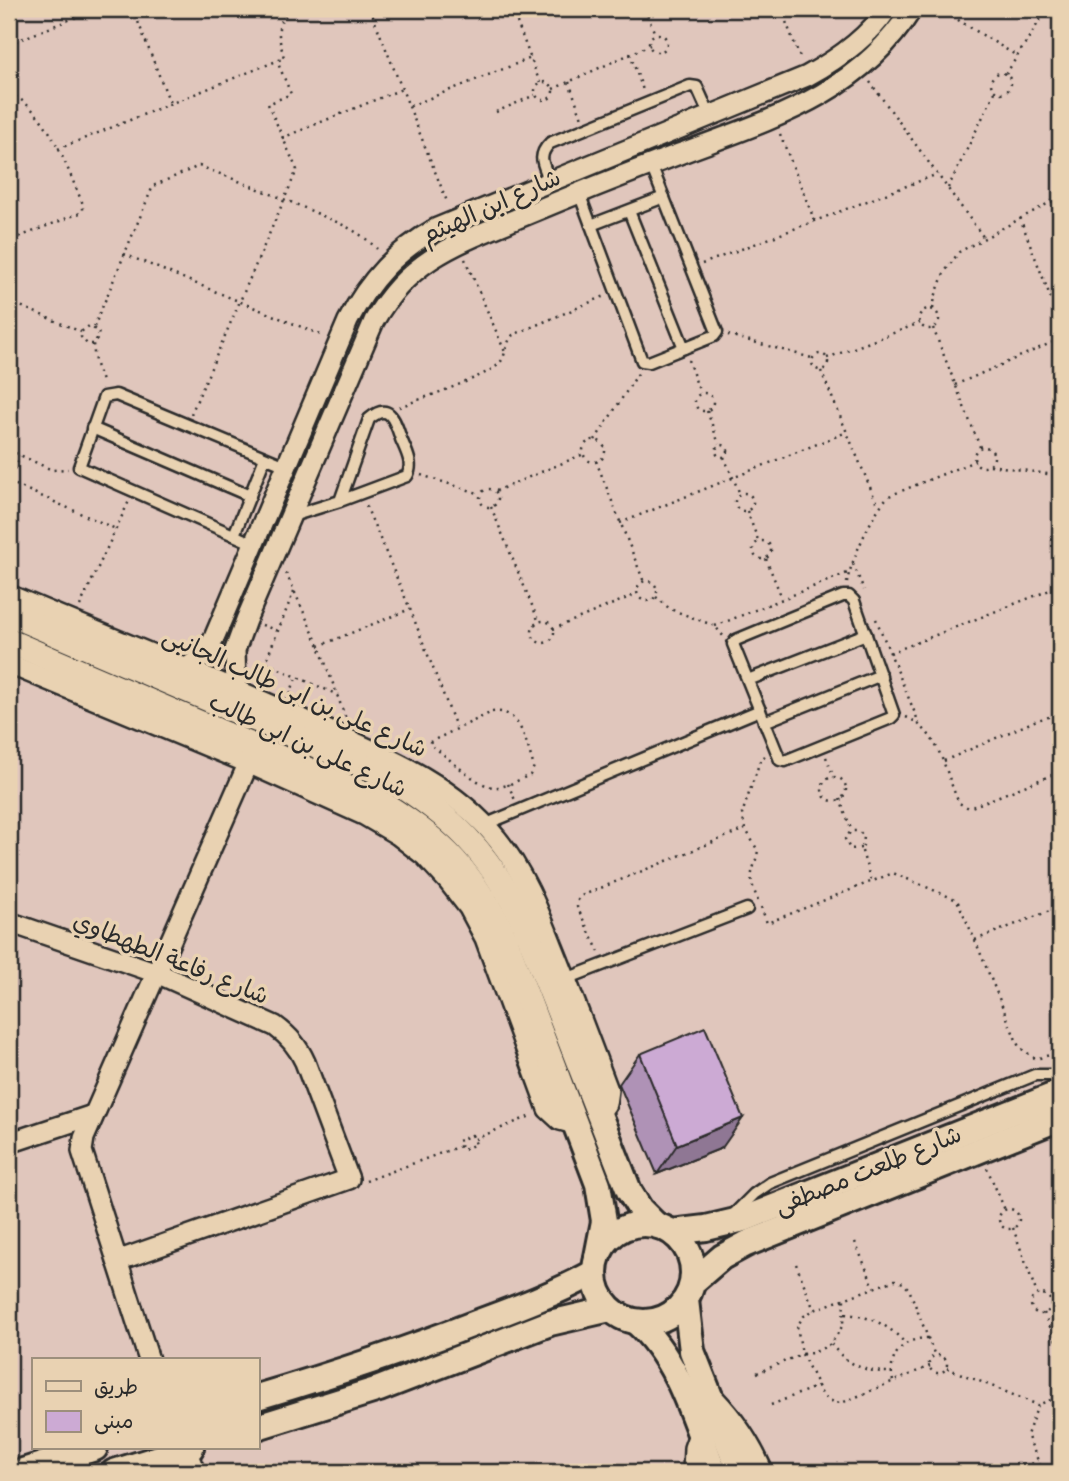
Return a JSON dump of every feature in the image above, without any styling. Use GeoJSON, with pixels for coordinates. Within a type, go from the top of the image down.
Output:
{"type":"FeatureCollection","features":[{"type":"Feature","properties":{"kind":"street","name":"شارع ابن الهيثم"},"geometry":{"type":"LineString","coordinates":[[186,669],[211,645],[341,343],[348,321],[359,299],[389,262],[420,238],[455,220],[807,76],[850,48],[887,9]]}},
{"type":"Feature","properties":{"kind":"street","name":"شارع ابن الهيثم"},"geometry":{"type":"LineString","coordinates":[[236,688],[235,650],[275,551],[367,336],[382,307],[415,269],[458,243],[616,178],[774,118],[819,97],[860,68],[893,35],[912,9]]}},
{"type":"Feature","properties":{"kind":"street"},"geometry":{"type":"LineString","coordinates":[[608,159],[616,178]]}},
{"type":"Feature","properties":{"kind":"street","name":"شارع على بن ابى طالب الجانبى"},"geometry":{"type":"LineString","coordinates":[[9,595],[69,630],[236,688],[354,742],[427,778],[485,825],[522,875],[566,979],[608,1090],[606,1104],[587,1120]]}},
{"type":"Feature","properties":{"kind":"street","name":"شارع على بن ابى طالب"},"geometry":{"type":"LineString","coordinates":[[9,614],[69,630],[385,775],[423,798],[453,823],[490,864],[505,885],[524,923],[587,1120],[603,1202],[603,1230],[596,1265]]}},
{"type":"Feature","properties":{"kind":"street","name":"شارع على بن ابى طالب"},"geometry":{"type":"LineString","coordinates":[[9,641],[252,754],[374,797],[409,818],[438,842],[464,868],[485,898],[587,1120],[628,1191],[640,1209],[664,1228]]}},
{"type":"Feature","properties":{"kind":"street"},"geometry":{"type":"LineString","coordinates":[[9,664],[252,754],[398,835],[425,856],[469,908],[485,938],[548,1109],[560,1120],[587,1120]]}},
{"type":"Feature","properties":{"kind":"street"},"geometry":{"type":"LineString","coordinates":[[148,1358],[82,1151],[84,1138],[252,754]]}},
{"type":"Feature","properties":{"kind":"street","name":"شارع رفاعة الطهطاوي"},"geometry":{"type":"LineString","coordinates":[[9,922],[157,973],[275,1026],[288,1035],[305,1062],[349,1179]]}},
{"type":"Feature","properties":{"kind":"street","name":"شارع طلعت مصطفى"},"geometry":{"type":"LineString","coordinates":[[664,1228],[724,1224],[744,1219],[1060,1093]]}},
{"type":"Feature","properties":{"kind":"street"},"geometry":{"type":"LineString","coordinates":[[9,1143],[93,1115]]}},
{"type":"Feature","properties":{"kind":"street","name":"شارع طلعت مصطفى"},"geometry":{"type":"LineString","coordinates":[[690,1291],[722,1257],[746,1244],[1060,1118]]}},
{"type":"Feature","properties":{"kind":"street"},"geometry":{"type":"LineString","coordinates":[[117,1261],[349,1179]]}},
{"type":"Feature","properties":{"kind":"street"},"geometry":{"type":"LineString","coordinates":[[690,1291],[673,1313],[656,1321],[636,1322],[610,1309],[601,1298],[596,1286],[596,1265],[606,1242],[620,1230],[637,1224],[664,1228],[686,1246],[693,1263],[690,1291],[692,1351],[740,1472]]}},
{"type":"Feature","properties":{"kind":"street"},"geometry":{"type":"LineString","coordinates":[[259,1396],[352,1368],[550,1295],[596,1265]]}},
{"type":"Feature","properties":{"kind":"street"},"geometry":{"type":"LineString","coordinates":[[259,1426],[379,1389],[550,1323],[610,1309]]}},
{"type":"Feature","properties":{"kind":"street"},"geometry":{"type":"LineString","coordinates":[[636,1322],[649,1334],[670,1363],[715,1472]]}},
{"type":"Feature","properties":{"kind":"street"},"geometry":{"type":"LineString","coordinates":[[707,1391],[741,1430],[755,1452],[763,1472]]}},
{"type":"Feature","properties":{"kind":"street"},"geometry":{"type":"LineString","coordinates":[[693,1472],[694,1448],[699,1434]]}},
{"type":"Feature","properties":{"kind":"street"},"geometry":{"type":"LineString","coordinates":[[20,1472],[88,1450]]}},
{"type":"Feature","properties":{"kind":"street"},"geometry":{"type":"LineString","coordinates":[[114,1472],[189,1454]]}},
{"type":"Feature","properties":{"kind":"lane"},"geometry":{"type":"LineString","coordinates":[[550,181],[542,151],[550,143],[647,103],[690,86],[697,87],[710,116]]}},
{"type":"Feature","properties":{"kind":"lane"},"geometry":{"type":"LineString","coordinates":[[579,193],[645,363],[684,348],[714,336],[717,332],[651,165]]}},
{"type":"Feature","properties":{"kind":"lane"},"geometry":{"type":"LineString","coordinates":[[591,225],[664,197]]}},
{"type":"Feature","properties":{"kind":"lane"},"geometry":{"type":"LineString","coordinates":[[629,211],[684,348]]}},
{"type":"Feature","properties":{"kind":"lane"},"geometry":{"type":"LineString","coordinates":[[254,544],[79,467],[104,397],[116,395],[286,466]]}},
{"type":"Feature","properties":{"kind":"lane"},"geometry":{"type":"LineString","coordinates":[[291,516],[340,501],[401,480],[410,471],[410,463],[394,418],[386,412],[376,413],[369,419],[340,501]]}},
{"type":"Feature","properties":{"kind":"lane"},"geometry":{"type":"LineString","coordinates":[[92,428],[250,496]]}},
{"type":"Feature","properties":{"kind":"lane"},"geometry":{"type":"LineString","coordinates":[[234,535],[265,458]]}},
{"type":"Feature","properties":{"kind":"lane"},"geometry":{"type":"LineString","coordinates":[[843,596],[849,596],[854,601],[894,715],[891,719],[821,747],[785,761],[780,760],[733,643],[843,596]]}},
{"type":"Feature","properties":{"kind":"lane"},"geometry":{"type":"LineString","coordinates":[[748,680],[866,634]]}},
{"type":"Feature","properties":{"kind":"lane"},"geometry":{"type":"LineString","coordinates":[[764,722],[881,675]]}},
{"type":"Feature","properties":{"kind":"lane"},"geometry":{"type":"LineString","coordinates":[[485,825],[760,710]]}},
{"type":"Feature","properties":{"kind":"lane"},"geometry":{"type":"LineString","coordinates":[[566,979],[747,909]]}},
{"type":"Feature","properties":{"kind":"lane"},"geometry":{"type":"LineString","coordinates":[[724,1224],[754,1194],[770,1183],[1035,1074],[1051,1074],[1060,1078]]}},
{"type":"Feature","properties":{"kind":"path"},"geometry":{"type":"LineString","coordinates":[[9,44],[96,9]]}},
{"type":"Feature","properties":{"kind":"path"},"geometry":{"type":"LineString","coordinates":[[133,9],[171,104]]}},
{"type":"Feature","properties":{"kind":"path"},"geometry":{"type":"LineString","coordinates":[[58,149],[284,58],[277,30],[283,18],[298,9]]}},
{"type":"Feature","properties":{"kind":"path"},"geometry":{"type":"LineString","coordinates":[[370,9],[455,220]]}},
{"type":"Feature","properties":{"kind":"path"},"geometry":{"type":"LineString","coordinates":[[452,13],[461,9]]}},
{"type":"Feature","properties":{"kind":"path"},"geometry":{"type":"LineString","coordinates":[[512,9],[540,83]]}},
{"type":"Feature","properties":{"kind":"path"},"geometry":{"type":"LineString","coordinates":[[645,9],[655,34]]}},
{"type":"Feature","properties":{"kind":"path"},"geometry":{"type":"LineString","coordinates":[[780,9],[807,76]]}},
{"type":"Feature","properties":{"kind":"path"},"geometry":{"type":"LineString","coordinates":[[940,9],[1017,56]]}},
{"type":"Feature","properties":{"kind":"path"},"geometry":{"type":"LineString","coordinates":[[1006,74],[1047,9]]}},
{"type":"Feature","properties":{"kind":"path"},"geometry":{"type":"LineString","coordinates":[[650,45],[657,51],[666,48],[667,39],[664,35],[655,34]]}},
{"type":"Feature","properties":{"kind":"path"},"geometry":{"type":"LineString","coordinates":[[650,45],[651,37],[655,34]]}},
{"type":"Feature","properties":{"kind":"path"},"geometry":{"type":"LineString","coordinates":[[553,89],[650,45]]}},
{"type":"Feature","properties":{"kind":"path"},"geometry":{"type":"LineString","coordinates":[[630,54],[647,103]]}},
{"type":"Feature","properties":{"kind":"path"},"geometry":{"type":"LineString","coordinates":[[409,107],[531,58]]}},
{"type":"Feature","properties":{"kind":"path"},"geometry":{"type":"LineString","coordinates":[[186,424],[297,170],[268,104],[291,94],[277,61]]}},
{"type":"Feature","properties":{"kind":"path"},"geometry":{"type":"LineString","coordinates":[[860,68],[984,238]]}},
{"type":"Feature","properties":{"kind":"path"},"geometry":{"type":"LineString","coordinates":[[997,73],[1006,74],[1010,78],[1010,88],[1000,93],[995,92],[990,80],[997,73]]}},
{"type":"Feature","properties":{"kind":"path"},"geometry":{"type":"LineString","coordinates":[[569,82],[587,128]]}},
{"type":"Feature","properties":{"kind":"path"},"geometry":{"type":"LineString","coordinates":[[540,83],[548,83],[553,89],[552,97],[548,99],[540,100],[535,95],[536,86],[540,83]]}},
{"type":"Feature","properties":{"kind":"path"},"geometry":{"type":"LineString","coordinates":[[282,138],[402,89]]}},
{"type":"Feature","properties":{"kind":"path"},"geometry":{"type":"LineString","coordinates":[[948,188],[995,92]]}},
{"type":"Feature","properties":{"kind":"path"},"geometry":{"type":"LineString","coordinates":[[9,93],[27,104],[38,116],[58,149],[83,204],[83,210],[9,241]]}},
{"type":"Feature","properties":{"kind":"path"},"geometry":{"type":"LineString","coordinates":[[496,111],[535,95]]}},
{"type":"Feature","properties":{"kind":"path"},"geometry":{"type":"LineString","coordinates":[[774,118],[815,222]]}},
{"type":"Feature","properties":{"kind":"path"},"geometry":{"type":"LineString","coordinates":[[94,327],[153,186],[199,166],[284,199],[365,236],[389,262]]}},
{"type":"Feature","properties":{"kind":"path"},"geometry":{"type":"LineString","coordinates":[[692,268],[938,174]]}},
{"type":"Feature","properties":{"kind":"path"},"geometry":{"type":"LineString","coordinates":[[933,309],[939,284],[959,252],[1060,197]]}},
{"type":"Feature","properties":{"kind":"path"},"geometry":{"type":"LineString","coordinates":[[1020,218],[1060,322]]}},
{"type":"Feature","properties":{"kind":"path"},"geometry":{"type":"LineString","coordinates":[[458,243],[505,352]]}},
{"type":"Feature","properties":{"kind":"path"},"geometry":{"type":"LineString","coordinates":[[124,254],[341,343]]}},
{"type":"Feature","properties":{"kind":"path"},"geometry":{"type":"LineString","coordinates":[[386,412],[487,372],[497,365],[513,335],[616,291]]}},
{"type":"Feature","properties":{"kind":"path"},"geometry":{"type":"LineString","coordinates":[[9,300],[81,332]]}},
{"type":"Feature","properties":{"kind":"path"},"geometry":{"type":"LineString","coordinates":[[920,323],[924,310],[933,309],[940,319],[933,328]]}},
{"type":"Feature","properties":{"kind":"path"},"geometry":{"type":"LineString","coordinates":[[920,323],[926,328],[933,328]]}},
{"type":"Feature","properties":{"kind":"path"},"geometry":{"type":"LineString","coordinates":[[827,358],[920,323]]}},
{"type":"Feature","properties":{"kind":"path"},"geometry":{"type":"LineString","coordinates":[[81,332],[89,326],[94,327]]}},
{"type":"Feature","properties":{"kind":"path"},"geometry":{"type":"LineString","coordinates":[[94,327],[99,336],[93,344],[95,362],[110,395]]}},
{"type":"Feature","properties":{"kind":"path"},"geometry":{"type":"LineString","coordinates":[[933,328],[980,447]]}},
{"type":"Feature","properties":{"kind":"path"},"geometry":{"type":"LineString","coordinates":[[81,332],[83,341],[93,344]]}},
{"type":"Feature","properties":{"kind":"path"},"geometry":{"type":"LineString","coordinates":[[717,332],[812,358],[821,354],[827,358]]}},
{"type":"Feature","properties":{"kind":"path"},"geometry":{"type":"LineString","coordinates":[[955,384],[1060,339]]}},
{"type":"Feature","properties":{"kind":"path"},"geometry":{"type":"LineString","coordinates":[[684,348],[700,393]]}},
{"type":"Feature","properties":{"kind":"path"},"geometry":{"type":"LineString","coordinates":[[812,358],[811,364],[821,371],[878,506]]}},
{"type":"Feature","properties":{"kind":"path"},"geometry":{"type":"LineString","coordinates":[[821,371],[827,366],[827,358]]}},
{"type":"Feature","properties":{"kind":"path"},"geometry":{"type":"LineString","coordinates":[[595,440],[603,445],[605,450],[600,459],[588,460],[584,454],[585,444],[595,440],[645,363]]}},
{"type":"Feature","properties":{"kind":"path"},"geometry":{"type":"LineString","coordinates":[[700,393],[695,399],[696,407],[707,411]]}},
{"type":"Feature","properties":{"kind":"path"},"geometry":{"type":"LineString","coordinates":[[700,393],[708,394],[713,401],[707,411]]}},
{"type":"Feature","properties":{"kind":"path"},"geometry":{"type":"LineString","coordinates":[[707,411],[719,444]]}},
{"type":"Feature","properties":{"kind":"path"},"geometry":{"type":"LineString","coordinates":[[620,523],[847,432]]}},
{"type":"Feature","properties":{"kind":"path"},"geometry":{"type":"LineString","coordinates":[[719,444],[715,453],[724,457]]}},
{"type":"Feature","properties":{"kind":"path"},"geometry":{"type":"LineString","coordinates":[[719,444],[727,446],[727,454],[724,457]]}},
{"type":"Feature","properties":{"kind":"path"},"geometry":{"type":"LineString","coordinates":[[975,461],[976,451],[980,447],[986,447],[994,455],[990,466]]}},
{"type":"Feature","properties":{"kind":"path"},"geometry":{"type":"LineString","coordinates":[[9,450],[52,470],[79,467]]}},
{"type":"Feature","properties":{"kind":"path"},"geometry":{"type":"LineString","coordinates":[[481,494],[488,489],[496,491],[584,454]]}},
{"type":"Feature","properties":{"kind":"path"},"geometry":{"type":"LineString","coordinates":[[20,456],[9,482],[116,529]]}},
{"type":"Feature","properties":{"kind":"path"},"geometry":{"type":"LineString","coordinates":[[724,457],[740,494]]}},
{"type":"Feature","properties":{"kind":"path"},"geometry":{"type":"LineString","coordinates":[[596,461],[643,582]]}},
{"type":"Feature","properties":{"kind":"path"},"geometry":{"type":"LineString","coordinates":[[849,596],[846,586],[850,572],[878,506],[889,496],[975,461]]}},
{"type":"Feature","properties":{"kind":"path"},"geometry":{"type":"LineString","coordinates":[[975,461],[982,467],[1060,477]]}},
{"type":"Feature","properties":{"kind":"path"},"geometry":{"type":"LineString","coordinates":[[410,471],[481,494]]}},
{"type":"Feature","properties":{"kind":"path"},"geometry":{"type":"LineString","coordinates":[[491,507],[498,501],[496,491]]}},
{"type":"Feature","properties":{"kind":"path"},"geometry":{"type":"LineString","coordinates":[[69,630],[133,492]]}},
{"type":"Feature","properties":{"kind":"path"},"geometry":{"type":"LineString","coordinates":[[360,494],[410,609],[457,728]]}},
{"type":"Feature","properties":{"kind":"path"},"geometry":{"type":"LineString","coordinates":[[481,494],[482,504],[491,507],[539,622]]}},
{"type":"Feature","properties":{"kind":"path"},"geometry":{"type":"LineString","coordinates":[[740,494],[748,494],[753,501],[751,509],[743,512],[736,508],[735,500],[740,494]]}},
{"type":"Feature","properties":{"kind":"path"},"geometry":{"type":"LineString","coordinates":[[747,511],[759,542]]}},
{"type":"Feature","properties":{"kind":"path"},"geometry":{"type":"LineString","coordinates":[[763,541],[771,547],[772,552],[766,559],[757,559],[753,552],[755,544],[763,541]]}},
{"type":"Feature","properties":{"kind":"path"},"geometry":{"type":"LineString","coordinates":[[275,551],[319,646],[354,742]]}},
{"type":"Feature","properties":{"kind":"path"},"geometry":{"type":"LineString","coordinates":[[766,559],[782,599]]}},
{"type":"Feature","properties":{"kind":"path"},"geometry":{"type":"LineString","coordinates":[[853,564],[863,590]]}},
{"type":"Feature","properties":{"kind":"path"},"geometry":{"type":"LineString","coordinates":[[643,582],[656,585],[656,597],[670,609],[715,626],[850,572]]}},
{"type":"Feature","properties":{"kind":"path"},"geometry":{"type":"LineString","coordinates":[[553,629],[637,594],[643,582]]}},
{"type":"Feature","properties":{"kind":"path"},"geometry":{"type":"LineString","coordinates":[[890,653],[1060,586]]}},
{"type":"Feature","properties":{"kind":"path"},"geometry":{"type":"LineString","coordinates":[[294,591],[267,657],[268,664],[338,695]]}},
{"type":"Feature","properties":{"kind":"path"},"geometry":{"type":"LineString","coordinates":[[637,594],[646,602],[656,597]]}},
{"type":"Feature","properties":{"kind":"path"},"geometry":{"type":"LineString","coordinates":[[319,646],[410,609]]}},
{"type":"Feature","properties":{"kind":"path"},"geometry":{"type":"LineString","coordinates":[[874,615],[919,723],[928,733],[943,762],[959,803],[969,808],[1060,774]]}},
{"type":"Feature","properties":{"kind":"path"},"geometry":{"type":"LineString","coordinates":[[539,622],[548,622],[553,629],[551,640],[540,643],[534,639],[533,626],[539,622]]}},
{"type":"Feature","properties":{"kind":"path"},"geometry":{"type":"LineString","coordinates":[[492,712],[508,713],[519,726],[534,767],[533,773],[498,787],[482,783],[432,746],[432,740],[457,728],[492,712]]}},
{"type":"Feature","properties":{"kind":"path"},"geometry":{"type":"LineString","coordinates":[[943,762],[1037,720],[1060,714]]}},
{"type":"Feature","properties":{"kind":"path"},"geometry":{"type":"LineString","coordinates":[[894,715],[919,723]]}},
{"type":"Feature","properties":{"kind":"path"},"geometry":{"type":"LineString","coordinates":[[774,746],[760,761],[742,814],[745,828],[758,851],[751,881],[767,923],[893,873],[957,900],[1019,1047],[1036,1059],[1060,1052]]}},
{"type":"Feature","properties":{"kind":"path"},"geometry":{"type":"LineString","coordinates":[[821,747],[834,777]]}},
{"type":"Feature","properties":{"kind":"path"},"geometry":{"type":"LineString","coordinates":[[834,777],[846,785],[844,796],[840,799],[830,801],[823,795],[822,785],[829,778],[834,777]]}},
{"type":"Feature","properties":{"kind":"path"},"geometry":{"type":"LineString","coordinates":[[840,799],[851,831]]}},
{"type":"Feature","properties":{"kind":"path"},"geometry":{"type":"LineString","coordinates":[[605,964],[578,907],[578,900],[582,896],[745,828]]}},
{"type":"Feature","properties":{"kind":"path"},"geometry":{"type":"LineString","coordinates":[[851,831],[859,831],[864,837],[865,841],[860,848],[850,849],[846,845],[845,839],[851,831]]}},
{"type":"Feature","properties":{"kind":"path"},"geometry":{"type":"LineString","coordinates":[[860,848],[871,881]]}},
{"type":"Feature","properties":{"kind":"path"},"geometry":{"type":"LineString","coordinates":[[975,940],[1060,907]]}},
{"type":"Feature","properties":{"kind":"path"},"geometry":{"type":"LineString","coordinates":[[475,1139],[548,1109]]}},
{"type":"Feature","properties":{"kind":"path"},"geometry":{"type":"LineString","coordinates":[[472,1135],[475,1139],[476,1144],[462,1150],[460,1146],[459,1140],[472,1135]]}},
{"type":"Feature","properties":{"kind":"path"},"geometry":{"type":"LineString","coordinates":[[349,1179],[372,1180],[460,1146]]}},
{"type":"Feature","properties":{"kind":"path"},"geometry":{"type":"LineString","coordinates":[[979,1150],[1005,1210]]}},
{"type":"Feature","properties":{"kind":"path"},"geometry":{"type":"LineString","coordinates":[[1005,1210],[1015,1211],[1018,1215],[1018,1223],[1013,1228],[1005,1228],[1000,1222],[1001,1213],[1005,1210]]}},
{"type":"Feature","properties":{"kind":"path"},"geometry":{"type":"LineString","coordinates":[[1013,1228],[1037,1294]]}},
{"type":"Feature","properties":{"kind":"path"},"geometry":{"type":"LineString","coordinates":[[855,1241],[874,1287]]}},
{"type":"Feature","properties":{"kind":"path"},"geometry":{"type":"LineString","coordinates":[[796,1264],[814,1311]]}},
{"type":"Feature","properties":{"kind":"path"},"geometry":{"type":"LineString","coordinates":[[889,1281],[903,1283],[909,1289],[935,1356],[930,1366],[844,1402],[835,1403],[824,1398],[802,1354],[797,1326],[804,1316],[874,1287],[889,1281]]}},
{"type":"Feature","properties":{"kind":"path"},"geometry":{"type":"LineString","coordinates":[[1037,1294],[1048,1297],[1051,1303],[1044,1313],[1035,1312],[1031,1308],[1031,1300],[1037,1294]]}},
{"type":"Feature","properties":{"kind":"path"},"geometry":{"type":"LineString","coordinates":[[757,1373],[831,1344],[844,1325],[844,1299]]}},
{"type":"Feature","properties":{"kind":"path"},"geometry":{"type":"LineString","coordinates":[[1044,1313],[1060,1350]]}},
{"type":"Feature","properties":{"kind":"path"},"geometry":{"type":"LineString","coordinates":[[845,1314],[866,1317],[884,1324],[905,1343]]}},
{"type":"Feature","properties":{"kind":"path"},"geometry":{"type":"LineString","coordinates":[[893,1381],[891,1372],[894,1356],[905,1343],[928,1338]]}},
{"type":"Feature","properties":{"kind":"path"},"geometry":{"type":"LineString","coordinates":[[831,1344],[844,1359],[861,1369],[891,1372]]}},
{"type":"Feature","properties":{"kind":"path"},"geometry":{"type":"LineString","coordinates":[[935,1356],[945,1358],[947,1368]]}},
{"type":"Feature","properties":{"kind":"path"},"geometry":{"type":"LineString","coordinates":[[930,1366],[938,1373],[947,1368]]}},
{"type":"Feature","properties":{"kind":"path"},"geometry":{"type":"LineString","coordinates":[[947,1368],[1038,1405],[1060,1396]]}},
{"type":"Feature","properties":{"kind":"path"},"geometry":{"type":"LineString","coordinates":[[771,1405],[818,1385]]}},
{"type":"Feature","properties":{"kind":"path"},"geometry":{"type":"LineString","coordinates":[[1038,1405],[1027,1435],[1043,1472]]}},
{"type":"Feature","properties":{"kind":"path"},"geometry":{"type":"LineString","coordinates":[[1012,1472],[1038,1461]]}},
{"type":"Feature","properties":{"kind":"building"},"geometry":{"type":"Polygon","coordinates":[[[705,1027],[743,1118],[677,1145],[640,1054],[705,1027]]]}}]}
